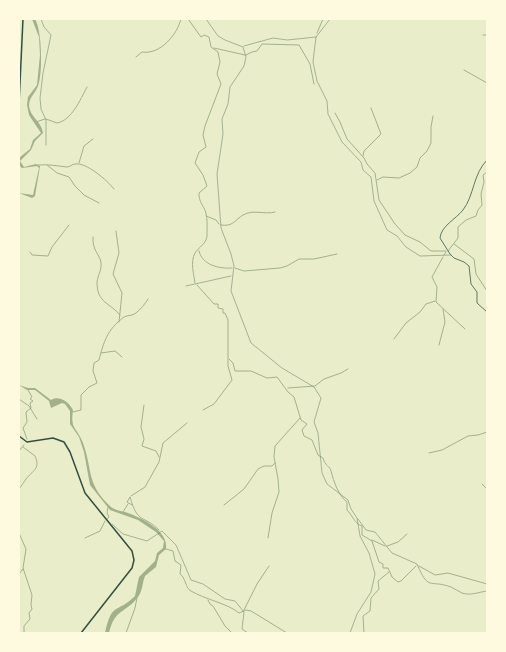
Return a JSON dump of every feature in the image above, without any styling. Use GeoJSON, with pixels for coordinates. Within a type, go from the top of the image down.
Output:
{"type":"FeatureCollection","features":[{"type":"Feature","properties":{"kind":"main road"},"geometry":{"type":"LineString","coordinates":[[19,104],[23,19]]}},
{"type":"Feature","properties":{"kind":"main road"},"geometry":{"type":"LineString","coordinates":[[19,436],[27,442],[53,438],[64,442],[70,452],[85,493],[132,551],[134,560],[132,568],[81,633]]}},
{"type":"Feature","properties":{"kind":"street"},"geometry":{"type":"LineString","coordinates":[[41,19],[44,27],[51,35],[40,95],[41,109],[46,120],[46,145]]}},
{"type":"Feature","properties":{"kind":"street"},"geometry":{"type":"LineString","coordinates":[[206,19],[218,36],[243,47],[269,39],[287,40],[316,37]]}},
{"type":"Feature","properties":{"kind":"street"},"geometry":{"type":"LineString","coordinates":[[330,19],[316,37],[313,62],[317,81],[327,101],[328,114],[345,147],[360,162],[363,170],[371,177],[374,201],[387,230],[397,236],[406,248],[420,256],[451,255]]}},
{"type":"Feature","properties":{"kind":"street"},"geometry":{"type":"LineString","coordinates":[[243,47],[246,57],[244,66],[230,87],[228,104],[222,119],[223,134],[217,174],[220,196],[218,214],[224,240],[231,254],[234,266],[231,286],[232,297],[251,343],[282,368],[314,387],[321,398],[314,422],[318,433],[322,473],[327,484],[348,500],[351,509],[366,530],[375,532],[392,553],[417,564],[422,576],[433,585],[450,587],[464,594],[487,591]]}},
{"type":"Feature","properties":{"kind":"street"},"geometry":{"type":"LineString","coordinates":[[487,160],[480,168],[464,209],[440,233],[441,242],[451,255],[468,266],[471,284],[477,292],[477,302],[487,312]]}},
{"type":"Feature","properties":{"kind":"street"},"geometry":{"type":"LineString","coordinates":[[186,286],[232,275]]}},
{"type":"Feature","properties":{"kind":"street"},"geometry":{"type":"LineString","coordinates":[[19,399],[30,409],[37,419]]}},
{"type":"Feature","properties":{"kind":"street"},"geometry":{"type":"LineString","coordinates":[[132,506],[137,515],[176,545],[191,580],[203,584],[225,599],[237,602],[244,612],[242,629],[248,633]]}},
{"type":"Feature","properties":{"kind":"street"},"geometry":{"type":"LineString","coordinates":[[350,633],[357,614],[371,592],[375,574],[369,553],[360,536],[357,518]]}},
{"type":"Feature","properties":{"kind":"street"},"geometry":{"type":"LineString","coordinates":[[111,525],[112,524],[123,534],[148,541],[160,532]]}},
{"type":"Feature","properties":{"kind":"shaded area"},"geometry":{"type":"Polygon","coordinates":[[[32,19],[35,19],[39,32],[41,72],[38,86],[30,100],[29,106],[31,113],[41,126],[43,133],[35,141],[31,150],[20,161],[24,167],[36,164],[40,166],[35,196],[32,198],[19,193],[33,195],[39,168],[37,166],[22,168],[19,165],[19,158],[30,149],[33,140],[41,133],[29,115],[27,105],[28,97],[37,85],[40,55],[39,37],[32,19]]]}},
{"type":"Feature","properties":{"kind":"shaded area"},"geometry":{"type":"Polygon","coordinates":[[[19,385],[28,388],[35,388],[51,400],[57,398],[64,400],[69,404],[73,410],[73,425],[83,443],[91,477],[97,491],[111,507],[134,515],[153,526],[159,531],[166,542],[166,549],[159,555],[156,567],[145,576],[141,592],[138,597],[117,615],[111,625],[109,633],[105,633],[110,616],[116,609],[135,596],[139,577],[155,561],[157,553],[163,548],[164,541],[156,532],[138,520],[110,510],[90,485],[84,452],[79,437],[70,424],[70,411],[65,404],[62,403],[51,408],[49,401],[35,390],[27,390],[19,385]]]}},
{"type":"Feature","properties":{"kind":"waterway"},"geometry":{"type":"LineString","coordinates":[[136,57],[142,52],[155,50],[167,43],[176,31],[181,19]]}},
{"type":"Feature","properties":{"kind":"waterway"},"geometry":{"type":"LineString","coordinates":[[188,19],[201,37],[204,35],[209,37],[211,47],[218,52],[220,62],[217,74],[221,84],[205,126],[203,135],[206,147],[199,152],[195,163],[203,175],[207,186],[199,193],[199,198],[206,214],[207,236],[204,243],[195,253],[193,260],[195,283]]}},
{"type":"Feature","properties":{"kind":"waterway"},"geometry":{"type":"LineString","coordinates":[[317,33],[323,19]]}},
{"type":"Feature","properties":{"kind":"waterway"},"geometry":{"type":"LineString","coordinates":[[246,55],[257,51],[262,44],[299,45],[310,64],[314,84]]}},
{"type":"Feature","properties":{"kind":"waterway"},"geometry":{"type":"LineString","coordinates":[[214,48],[245,55]]}},
{"type":"Feature","properties":{"kind":"waterway"},"geometry":{"type":"LineString","coordinates":[[464,70],[487,83]]}},
{"type":"Feature","properties":{"kind":"waterway"},"geometry":{"type":"LineString","coordinates":[[46,119],[57,123],[67,118],[75,109],[87,87]]}},
{"type":"Feature","properties":{"kind":"waterway"},"geometry":{"type":"LineString","coordinates":[[363,156],[364,151],[381,134],[371,108]]}},
{"type":"Feature","properties":{"kind":"waterway"},"geometry":{"type":"LineString","coordinates":[[335,113],[347,139],[375,173],[379,200],[395,224],[405,235],[420,242],[431,251],[446,251]]}},
{"type":"Feature","properties":{"kind":"waterway"},"geometry":{"type":"LineString","coordinates":[[377,180],[383,177],[399,178],[410,173],[417,167],[420,158],[427,151],[431,143],[433,116]]}},
{"type":"Feature","properties":{"kind":"waterway"},"geometry":{"type":"LineString","coordinates":[[36,122],[45,119]]}},
{"type":"Feature","properties":{"kind":"waterway"},"geometry":{"type":"LineString","coordinates":[[79,163],[84,146],[93,139]]}},
{"type":"Feature","properties":{"kind":"waterway"},"geometry":{"type":"LineString","coordinates":[[38,165],[69,167],[74,164],[80,164],[96,172],[114,189]]}},
{"type":"Feature","properties":{"kind":"waterway"},"geometry":{"type":"LineString","coordinates":[[47,165],[57,173],[69,177],[84,195],[99,203]]}},
{"type":"Feature","properties":{"kind":"waterway"},"geometry":{"type":"LineString","coordinates":[[448,251],[458,238],[458,227],[466,220],[476,216],[482,205],[481,194],[484,182],[483,175],[487,172]]}},
{"type":"Feature","properties":{"kind":"waterway"},"geometry":{"type":"LineString","coordinates":[[221,225],[234,223],[243,215],[251,212],[275,212]]}},
{"type":"Feature","properties":{"kind":"waterway"},"geometry":{"type":"LineString","coordinates":[[206,216],[216,220],[219,224]]}},
{"type":"Feature","properties":{"kind":"waterway"},"geometry":{"type":"LineString","coordinates":[[30,252],[32,255],[48,256],[52,247],[69,225]]}},
{"type":"Feature","properties":{"kind":"waterway"},"geometry":{"type":"LineString","coordinates":[[116,231],[119,253],[113,274],[122,293],[119,322]]}},
{"type":"Feature","properties":{"kind":"waterway"},"geometry":{"type":"LineString","coordinates":[[93,237],[94,246],[101,263],[97,282],[99,294],[104,302],[120,315]]}},
{"type":"Feature","properties":{"kind":"waterway"},"geometry":{"type":"LineString","coordinates":[[454,244],[474,259],[476,274],[487,291]]}},
{"type":"Feature","properties":{"kind":"waterway"},"geometry":{"type":"LineString","coordinates":[[199,251],[207,263],[217,267],[232,268]]}},
{"type":"Feature","properties":{"kind":"waterway"},"geometry":{"type":"LineString","coordinates":[[235,268],[244,271],[280,268],[299,259],[314,259],[337,254]]}},
{"type":"Feature","properties":{"kind":"waterway"},"geometry":{"type":"LineString","coordinates":[[443,257],[432,277],[437,287],[436,302],[465,329]]}},
{"type":"Feature","properties":{"kind":"waterway"},"geometry":{"type":"LineString","coordinates":[[197,285],[214,304],[218,304],[218,308],[223,309],[223,313],[225,313],[228,320],[228,366],[232,380],[214,404],[203,410]]}},
{"type":"Feature","properties":{"kind":"waterway"},"geometry":{"type":"LineString","coordinates":[[73,412],[81,410],[81,395],[89,387],[97,383],[93,371],[94,363],[99,360],[110,331],[124,317],[138,312],[148,299]]}},
{"type":"Feature","properties":{"kind":"waterway"},"geometry":{"type":"LineString","coordinates":[[394,339],[406,323],[420,312],[426,304],[435,301]]}},
{"type":"Feature","properties":{"kind":"waterway"},"geometry":{"type":"LineString","coordinates":[[439,345],[445,322],[443,309]]}},
{"type":"Feature","properties":{"kind":"waterway"},"geometry":{"type":"LineString","coordinates":[[101,353],[115,351],[122,357]]}},
{"type":"Feature","properties":{"kind":"waterway"},"geometry":{"type":"LineString","coordinates":[[229,359],[233,363],[235,371],[251,371],[267,378],[277,377],[288,392],[294,397],[301,420],[307,424],[302,430],[304,436],[312,440],[318,455],[323,458],[330,469],[339,492],[347,502],[347,510],[355,521],[362,526],[362,535],[372,541],[379,562],[383,564],[383,568],[388,568],[392,577],[398,582],[401,581],[416,566]]}},
{"type":"Feature","properties":{"kind":"waterway"},"geometry":{"type":"LineString","coordinates":[[288,388],[315,386],[324,379],[348,369]]}},
{"type":"Feature","properties":{"kind":"waterway"},"geometry":{"type":"LineString","coordinates":[[27,439],[23,428],[27,422],[26,412],[31,408],[30,403],[33,401],[30,399],[32,397],[28,390]]}},
{"type":"Feature","properties":{"kind":"waterway"},"geometry":{"type":"LineString","coordinates":[[144,405],[141,427],[144,439],[142,446],[156,451],[159,457]]}},
{"type":"Feature","properties":{"kind":"waterway"},"geometry":{"type":"LineString","coordinates":[[268,538],[272,513],[279,492],[274,457],[275,446],[300,418]]}},
{"type":"Feature","properties":{"kind":"waterway"},"geometry":{"type":"LineString","coordinates":[[131,496],[145,487],[159,462],[163,443],[187,423]]}},
{"type":"Feature","properties":{"kind":"waterway"},"geometry":{"type":"LineString","coordinates":[[429,453],[442,450],[468,436],[487,432]]}},
{"type":"Feature","properties":{"kind":"waterway"},"geometry":{"type":"LineString","coordinates":[[19,451],[24,445]]}},
{"type":"Feature","properties":{"kind":"waterway"},"geometry":{"type":"LineString","coordinates":[[19,489],[35,469],[37,464],[35,456],[23,447]]}},
{"type":"Feature","properties":{"kind":"waterway"},"geometry":{"type":"LineString","coordinates":[[224,505],[244,489],[258,469],[264,466],[272,466],[275,463]]}},
{"type":"Feature","properties":{"kind":"waterway"},"geometry":{"type":"LineString","coordinates":[[482,484],[487,489]]}},
{"type":"Feature","properties":{"kind":"waterway"},"geometry":{"type":"LineString","coordinates":[[123,512],[128,504]]}},
{"type":"Feature","properties":{"kind":"waterway"},"geometry":{"type":"LineString","coordinates":[[107,519],[109,517],[107,513],[108,507]]}},
{"type":"Feature","properties":{"kind":"waterway"},"geometry":{"type":"LineString","coordinates":[[85,538],[100,531],[105,521]]}},
{"type":"Feature","properties":{"kind":"waterway"},"geometry":{"type":"LineString","coordinates":[[19,533],[26,549],[23,568],[32,595],[32,609],[29,613],[30,619],[24,626],[24,633]]}},
{"type":"Feature","properties":{"kind":"waterway"},"geometry":{"type":"LineString","coordinates":[[387,546],[398,542],[407,534]]}},
{"type":"Feature","properties":{"kind":"waterway"},"geometry":{"type":"LineString","coordinates":[[372,540],[385,546]]}},
{"type":"Feature","properties":{"kind":"waterway"},"geometry":{"type":"LineString","coordinates":[[166,549],[173,551],[175,561],[181,565],[180,574],[189,590],[229,607],[239,613],[246,610],[251,611],[287,633]]}},
{"type":"Feature","properties":{"kind":"waterway"},"geometry":{"type":"LineString","coordinates":[[244,610],[257,584],[269,566]]}},
{"type":"Feature","properties":{"kind":"waterway"},"geometry":{"type":"LineString","coordinates":[[419,566],[435,575],[448,573],[487,584]]}},
{"type":"Feature","properties":{"kind":"waterway"},"geometry":{"type":"LineString","coordinates":[[19,574],[23,569]]}},
{"type":"Feature","properties":{"kind":"waterway"},"geometry":{"type":"LineString","coordinates":[[364,633],[363,616],[370,611],[371,598],[379,589],[378,581],[389,572]]}},
{"type":"Feature","properties":{"kind":"waterway"},"geometry":{"type":"LineString","coordinates":[[126,633],[137,598]]}},
{"type":"Feature","properties":{"kind":"waterway"},"geometry":{"type":"LineString","coordinates":[[208,600],[225,626],[232,633]]}}]}
